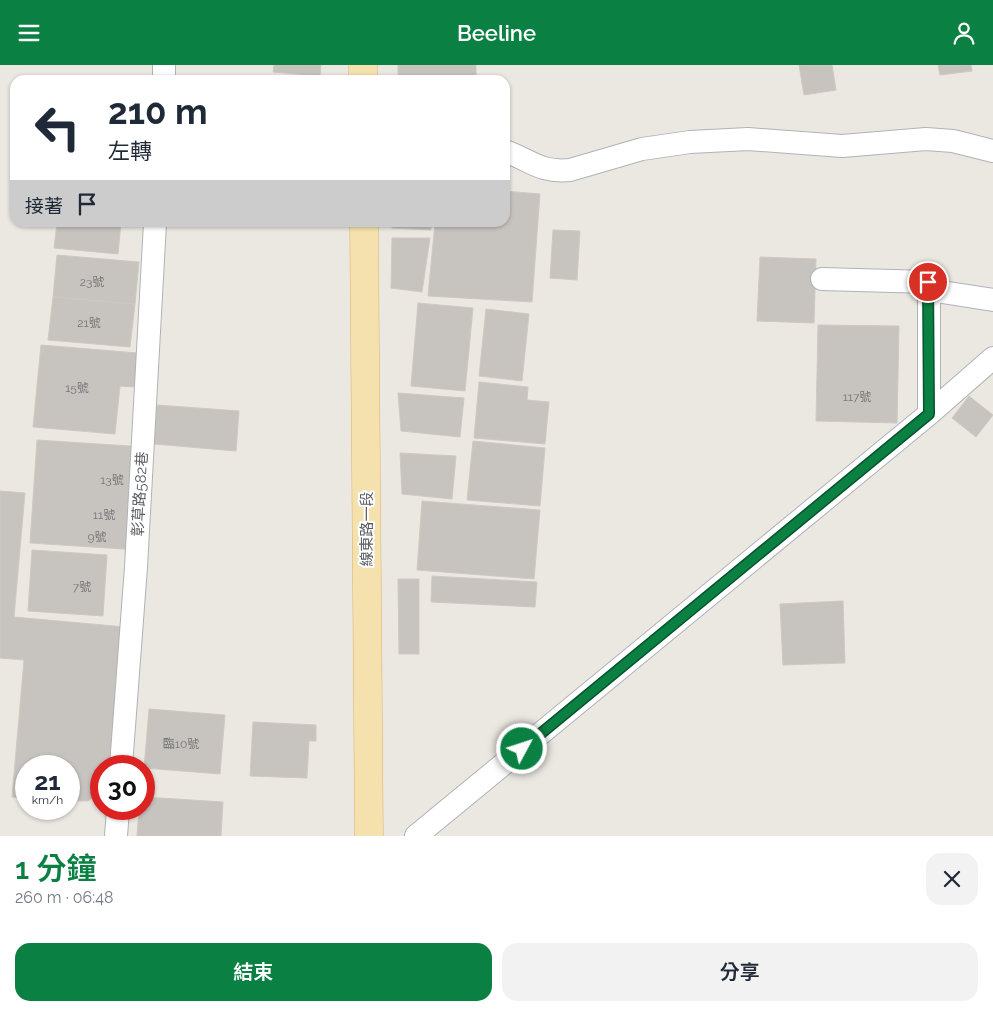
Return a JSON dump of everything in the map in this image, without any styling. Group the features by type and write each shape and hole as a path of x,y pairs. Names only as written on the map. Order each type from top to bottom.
{"main road":[{"name":"線東路一段","path":"364,227 369,836"}],"street":[{"path":"510,154 534,166 552,171 570,170 642,149 690,141 748,139 842,146 926,139 953,141 993,151"},
{"name":"彰草路582巷","path":"123,755 136,567 155,227"},
{"path":"822,279 928,282 929,414"},
{"path":"942,292 993,300"},
{"path":"416,836 929,414 993,357"},
{"path":"116,836 117,820"}],"building":[{"path":"274,65 321,65 320,75 273,72"},
{"path":"398,65 476,65 476,75 398,75"},
{"path":"799,65 832,65 836,90 804,95"},
{"path":"938,65 971,65 972,71 940,75"},
{"path":"510,191 540,194 532,302 428,296 435,227 510,227"},
{"path":"57,227 121,227 118,254 54,248"},
{"path":"431,227 431,230 392,228"},
{"path":"553,230 580,231 577,280 550,278"},
{"path":"392,238 430,238 422,292 391,288"},
{"path":"57,255 139,262 135,304 53,297"},
{"path":"760,257 816,259 814,323 757,321"},
{"path":"53,297 135,304 130,347 48,340"},
{"path":"418,303 473,308 465,391 411,386"},
{"path":"486,309 529,314 522,381 479,376"},
{"path":"818,325 899,326 897,423 816,421"},
{"path":"41,345 138,353 135,387 120,386 115,434 33,427"},
{"path":"479,382 528,387 527,400 549,402 545,444 474,438"},
{"path":"398,393 464,398 460,437 401,431"},
{"path":"969,396 993,415 976,437 952,418"},
{"path":"157,405 239,411 236,451 154,444"},
{"path":"37,440 145,447 139,550 30,543"},
{"path":"473,441 545,448 540,506 467,500"},
{"path":"400,453 456,456 452,499 402,494"},
{"path":"0,491 25,493 14,617 125,627 114,755 90,755 90,800 88,801 80,801 80,755 16,755 24,660 0,658"},
{"path":"422,501 540,510 534,579 417,570"},
{"path":"32,550 107,555 103,616 28,611"},
{"path":"432,576 537,582 535,607 431,602"},
{"path":"398,579 419,579 419,654 399,654"},
{"path":"843,601 845,663 783,665 780,604"},
{"path":"149,709 225,715 220,774 155,769 155,755 145,755"},
{"path":"253,722 316,725 316,741 309,741 307,778 250,776"},
{"path":"15,763 15,797 12,797"},
{"path":"155,798 223,802 221,836 137,836 138,820 155,820"}],"route":[{"path":"522,749 929,414 928,282"}]}
